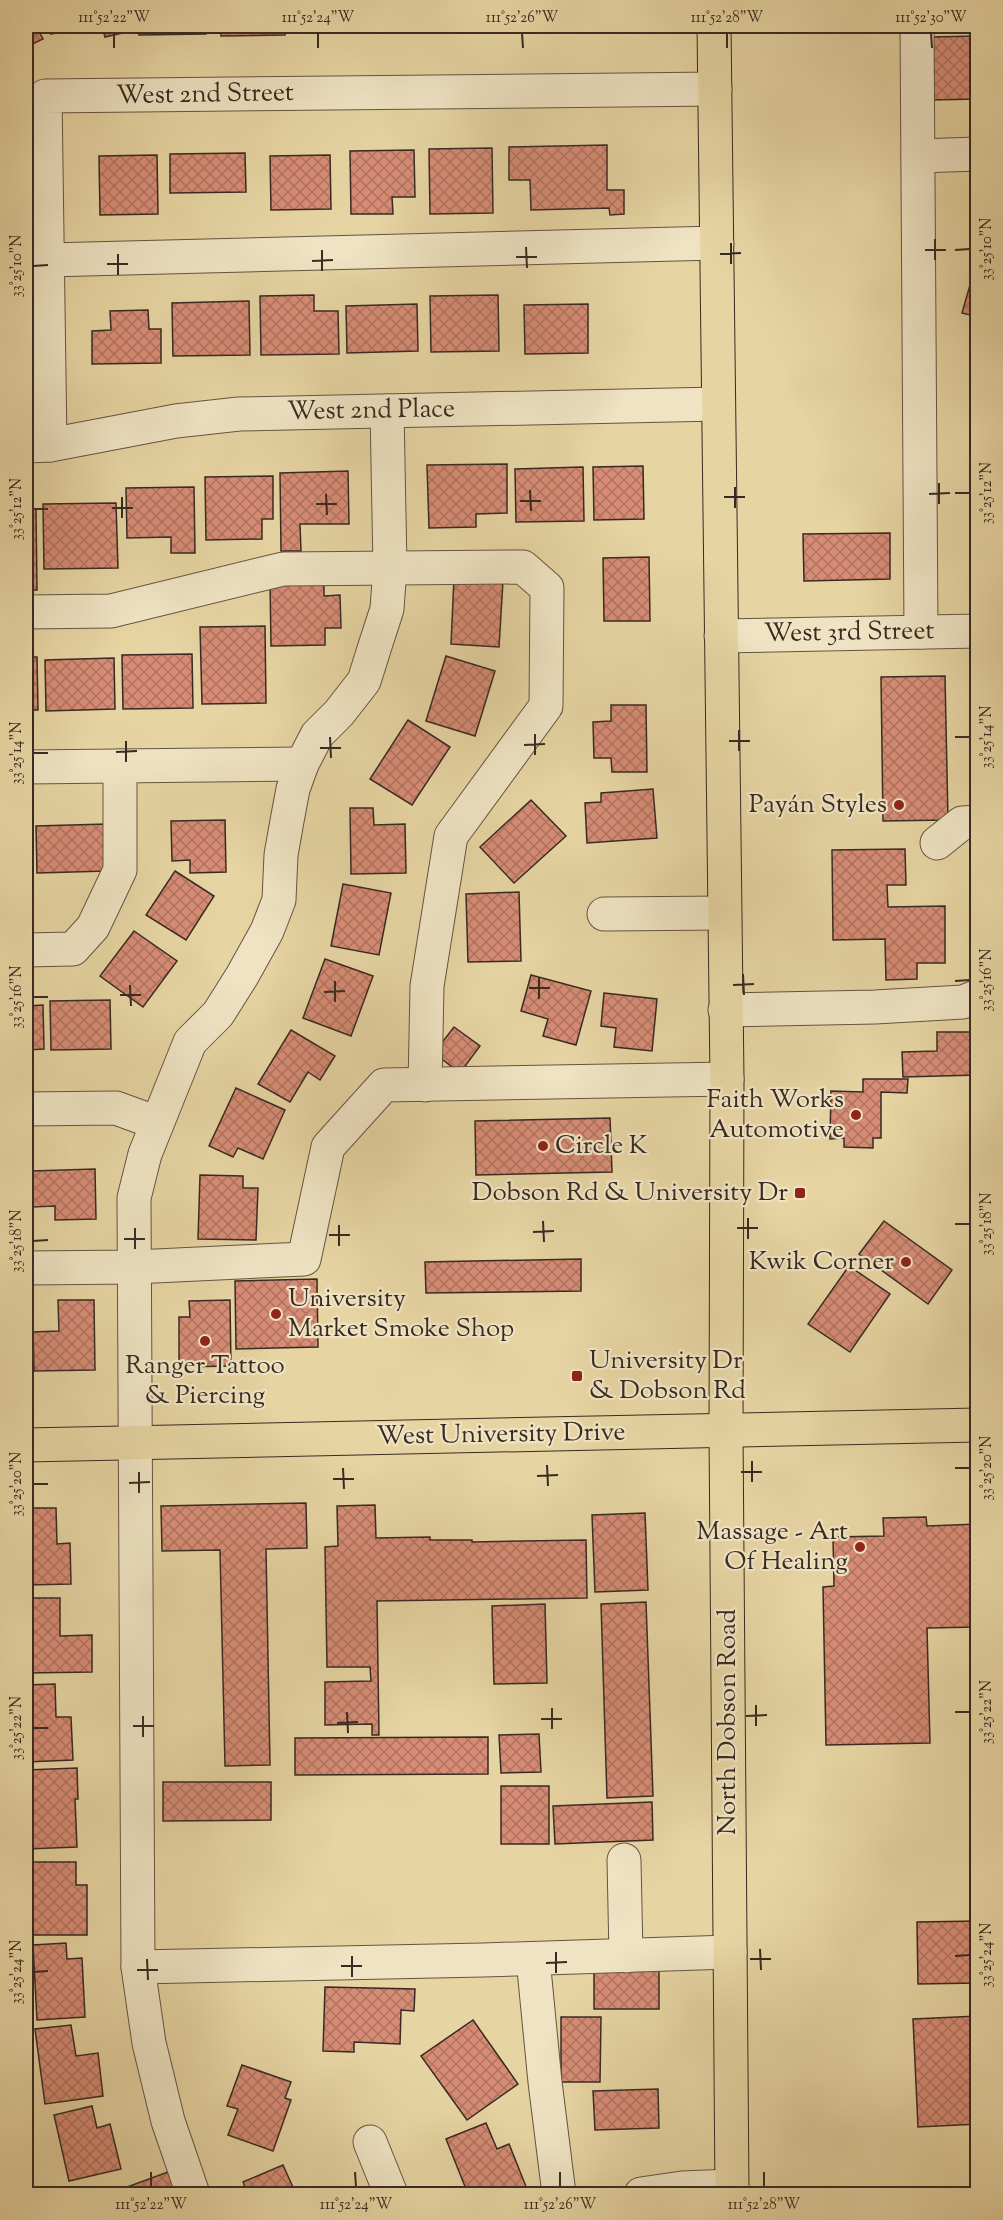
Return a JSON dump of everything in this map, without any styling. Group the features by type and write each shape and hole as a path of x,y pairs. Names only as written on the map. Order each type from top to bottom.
{"main road":[{"name":"North Dobson Road","path":"714,26 727,1079 726,1430 732,2190"},
{"name":"West University Drive","path":"26,1445 978,1425"}],"street":[{"path":"917,26 921,632"},
{"name":"West 2nd Street","path":"38,446 47,260 45,96 715,89"},
{"path":"918,156 978,154"},
{"path":"47,260 717,243"},
{"name":"West 2nd Place","path":"38,446 176,421 239,414 718,404"},
{"path":"193,2194 168,2121 149,2043 138,1967 134,1198 145,1154 190,1042 218,1014 267,931 279,900 281,855 292,789 302,764 317,735 339,713 363,681 387,609 390,567 387,411"},
{"path":"26,612 111,611 283,569 523,567 547,588 546,706 451,836 427,986 425,1085"},
{"name":"West 3rd Street","path":"721,636 978,631"},
{"path":"26,767 302,764"},
{"path":"26,950 73,949 93,927 120,870 120,766"},
{"path":"937,843 962,823 978,822"},
{"path":"604,914 724,913"},
{"path":"725,1010 875,1007 963,1002 978,996"},
{"path":"26,1268 134,1267 304,1259 328,1147 384,1085 727,1079"},
{"path":"26,1109 116,1108 157,1123"},
{"path":"624,1860 626,1956"},
{"path":"138,1967 533,1959 730,1952"},
{"path":"533,1959 559,2194"},
{"path":"370,2142 391,2194"},
{"path":"641,2194 682,2188 732,2190"}],"building":[{"path":"26,26 36,26 43,39 26,47"},
{"path":"49,26 86,26 51,34"},
{"path":"102,26 125,26 127,32 105,37"},
{"path":"139,26 206,26 206,34 139,35"},
{"path":"221,26 285,26 285,35 221,36"},
{"path":"294,26 353,26 353,27 294,29"},
{"path":"369,26 432,26 432,31 369,32"},
{"path":"447,26 510,26 510,29 447,31"},
{"path":"523,26 619,26 619,31 524,33"},
{"path":"806,26 866,26 866,30 806,31"},
{"path":"978,36 978,99 931,100 930,37"},
{"path":"607,145 607,190 624,190 624,214 610,215 609,208 531,210 530,180 509,180 509,147"},
{"path":"492,148 493,213 430,214 429,149"},
{"path":"414,150 415,197 392,197 393,214 351,214 350,151"},
{"path":"245,153 246,192 170,193 170,154"},
{"path":"157,155 158,214 100,215 99,156"},
{"path":"330,155 331,209 271,210 270,156"},
{"path":"978,257 978,317 962,313"},
{"path":"314,295 314,311 338,311 339,354 261,355 260,296"},
{"path":"498,295 499,351 431,352 430,296"},
{"path":"249,301 250,355 173,356 172,303"},
{"path":"417,304 418,351 347,353 346,306"},
{"path":"588,304 588,353 525,354 524,305"},
{"path":"148,310 149,329 161,329 161,363 92,364 92,331 111,330 110,311"},
{"path":"507,464 507,513 476,514 476,527 429,528 427,465"},
{"path":"643,466 644,519 594,520 593,467"},
{"path":"583,467 584,521 516,522 515,469"},
{"path":"348,471 349,524 300,524 301,551 281,551 280,473"},
{"path":"273,476 273,519 262,519 262,539 206,540 205,477"},
{"path":"194,487 195,553 171,553 171,537 127,538 126,488"},
{"path":"116,503 118,568 44,569 43,504"},
{"path":"26,509 36,509 37,590 26,590"},
{"path":"890,533 890,579 804,581 803,534"},
{"path":"649,557 650,621 604,621 603,558"},
{"path":"454,578 503,581 499,647 451,644"},
{"path":"324,580 324,596 340,595 341,628 325,628 325,645 271,646 270,581"},
{"path":"265,626 266,703 202,704 200,627"},
{"path":"192,654 193,708 123,709 122,655"},
{"path":"446,656 495,671 475,736 426,721"},
{"path":"26,657 37,657 38,710 26,710"},
{"path":"114,658 115,709 46,711 45,660"},
{"path":"945,676 948,820 883,821 881,677"},
{"path":"611,705 646,705 647,772 612,772 611,758 594,758 593,722 611,721"},
{"path":"408,720 450,747 412,805 370,779"},
{"path":"653,789 657,838 587,843 585,803 601,802 601,793"},
{"path":"531,800 566,836 514,883 480,847"},
{"path":"350,808 373,808 374,825 405,824 406,873 351,874"},
{"path":"225,820 226,872 190,873 190,860 172,861 171,821"},
{"path":"106,824 107,871 37,873 36,826"},
{"path":"27,831 27,883 26,883"},
{"path":"905,849 906,885 887,885 888,907 945,906 945,963 917,963 917,979 886,980 885,939 833,940 832,850"},
{"path":"971,849 978,849 978,917 974,917"},
{"path":"175,871 214,896 186,940 146,915"},
{"path":"343,884 391,893 379,955 331,946"},
{"path":"519,892 521,961 468,962 466,894"},
{"path":"134,931 177,961 143,1007 100,976"},
{"path":"325,959 373,976 351,1036 303,1018"},
{"path":"531,975 591,991 576,1045 543,1036 548,1019 521,1011"},
{"path":"604,993 657,999 652,1051 614,1047 616,1028 601,1026"},
{"path":"110,1000 111,1049 51,1050 50,1001"},
{"path":"43,1005 44,1049 26,1050 26,1006"},
{"path":"454,1027 480,1046 460,1073 434,1053"},
{"path":"291,1030 335,1056 320,1080 308,1072 290,1102 258,1084"},
{"path":"937,1032 978,1032 978,1075 903,1077 902,1052 937,1051"},
{"name":"Faith Works Automotive","path":"863,1079 908,1079 907,1093 881,1092 881,1138 873,1138 873,1148 844,1147 844,1138 830,1139 831,1091 863,1092"},
{"path":"236,1088 285,1110 263,1159 238,1148 233,1157 209,1146"},
{"name":"Circle K","path":"610,1118 612,1172 476,1175 475,1121"},
{"path":"95,1169 96,1219 55,1220 55,1206 32,1207 31,1171"},
{"path":"200,1175 243,1176 243,1188 258,1188 256,1240 198,1239"},
{"name":"Kwik Corner","path":"884,1221 952,1270 928,1304 859,1254"},
{"path":"581,1259 581,1291 426,1293 425,1262"},
{"path":"849,1266 890,1294 850,1352 808,1324"},
{"name":"University Market Smoke Shop","path":"317,1279 318,1347 236,1349 235,1281"},
{"path":"58,1300 94,1300 95,1370 34,1371 33,1332 59,1331"},
{"name":"Ranger Tattoo & Piercing","path":"230,1300 231,1366 179,1367 179,1317 190,1317 189,1301"},
{"path":"306,1503 307,1548 266,1549 270,1765 225,1766 220,1550 162,1551 161,1506"},
{"path":"375,1505 376,1538 430,1537 430,1540 472,1540 472,1542 586,1540 587,1598 377,1601 379,1735 372,1735 372,1724 325,1725 325,1682 371,1681 370,1667 327,1667 325,1547 338,1546 337,1506"},
{"path":"26,1508 56,1508 57,1544 70,1543 71,1584 26,1585"},
{"path":"645,1513 648,1590 595,1592 592,1515"},
{"path":"926,1517 927,1526 978,1524 978,1627 927,1628 930,1743 826,1745 823,1587 834,1586 833,1537 884,1536 883,1518"},
{"path":"26,1598 60,1598 60,1636 92,1635 92,1672 26,1673"},
{"path":"646,1602 653,1796 607,1798 601,1604"},
{"path":"545,1604 547,1683 494,1684 492,1606"},
{"path":"55,1684 56,1717 71,1717 73,1760 26,1762 26,1685"},
{"path":"539,1734 541,1772 501,1773 499,1735"},
{"path":"488,1737 488,1774 295,1775 295,1738"},
{"path":"77,1768 78,1799 75,1799 77,1847 27,1849 26,1770"},
{"path":"163,1782 271,1782 271,1820 163,1821"},
{"path":"501,1786 549,1786 549,1844 501,1844"},
{"path":"652,1802 653,1840 555,1844 553,1806"},
{"path":"28,1862 76,1862 76,1885 87,1885 87,1935 28,1935"},
{"path":"978,1921 978,1983 918,1984 917,1922"},
{"path":"66,1943 67,1959 82,1958 85,2017 37,2020 33,1945"},
{"path":"659,1970 659,2009 594,2009 594,1971"},
{"path":"325,1987 415,1989 414,2011 401,2010 400,2044 354,2042 354,2052 323,2051"},
{"path":"978,2016 978,2124 918,2127 913,2019"},
{"path":"561,2017 601,2017 600,2082 561,2082"},
{"path":"473,2020 518,2084 467,2120 421,2056"},
{"path":"71,2025 76,2056 98,2053 103,2096 45,2104 35,2029"},
{"path":"242,2065 291,2082 285,2098 291,2100 273,2151 228,2135 238,2109 227,2106"},
{"path":"658,2089 659,2128 595,2130 593,2091"},
{"path":"92,2106 97,2128 110,2124 121,2169 69,2181 54,2115"},
{"path":"486,2123 497,2149 509,2144 527,2189 513,2194 468,2194 446,2139"},
{"path":"283,2165 296,2194 248,2194 243,2182"},
{"path":"168,2172 176,2194 108,2194"}],"place":[{"name":"Payán Styles","path":"899,805"},
{"name":"Faith Works Automotive","path":"856,1115"},
{"name":"Circle K","path":"543,1146"},
{"name":"Dobson Rd & University Dr","path":"800,1193"},
{"name":"Kwik Corner","path":"906,1262"},
{"name":"University Market Smoke Shop","path":"276,1314"},
{"name":"Ranger Tattoo & Piercing","path":"205,1341"},
{"name":"University Dr & Dobson Rd","path":"577,1376"},
{"name":"Massage - Art Of Healing","path":"860,1547"}]}
